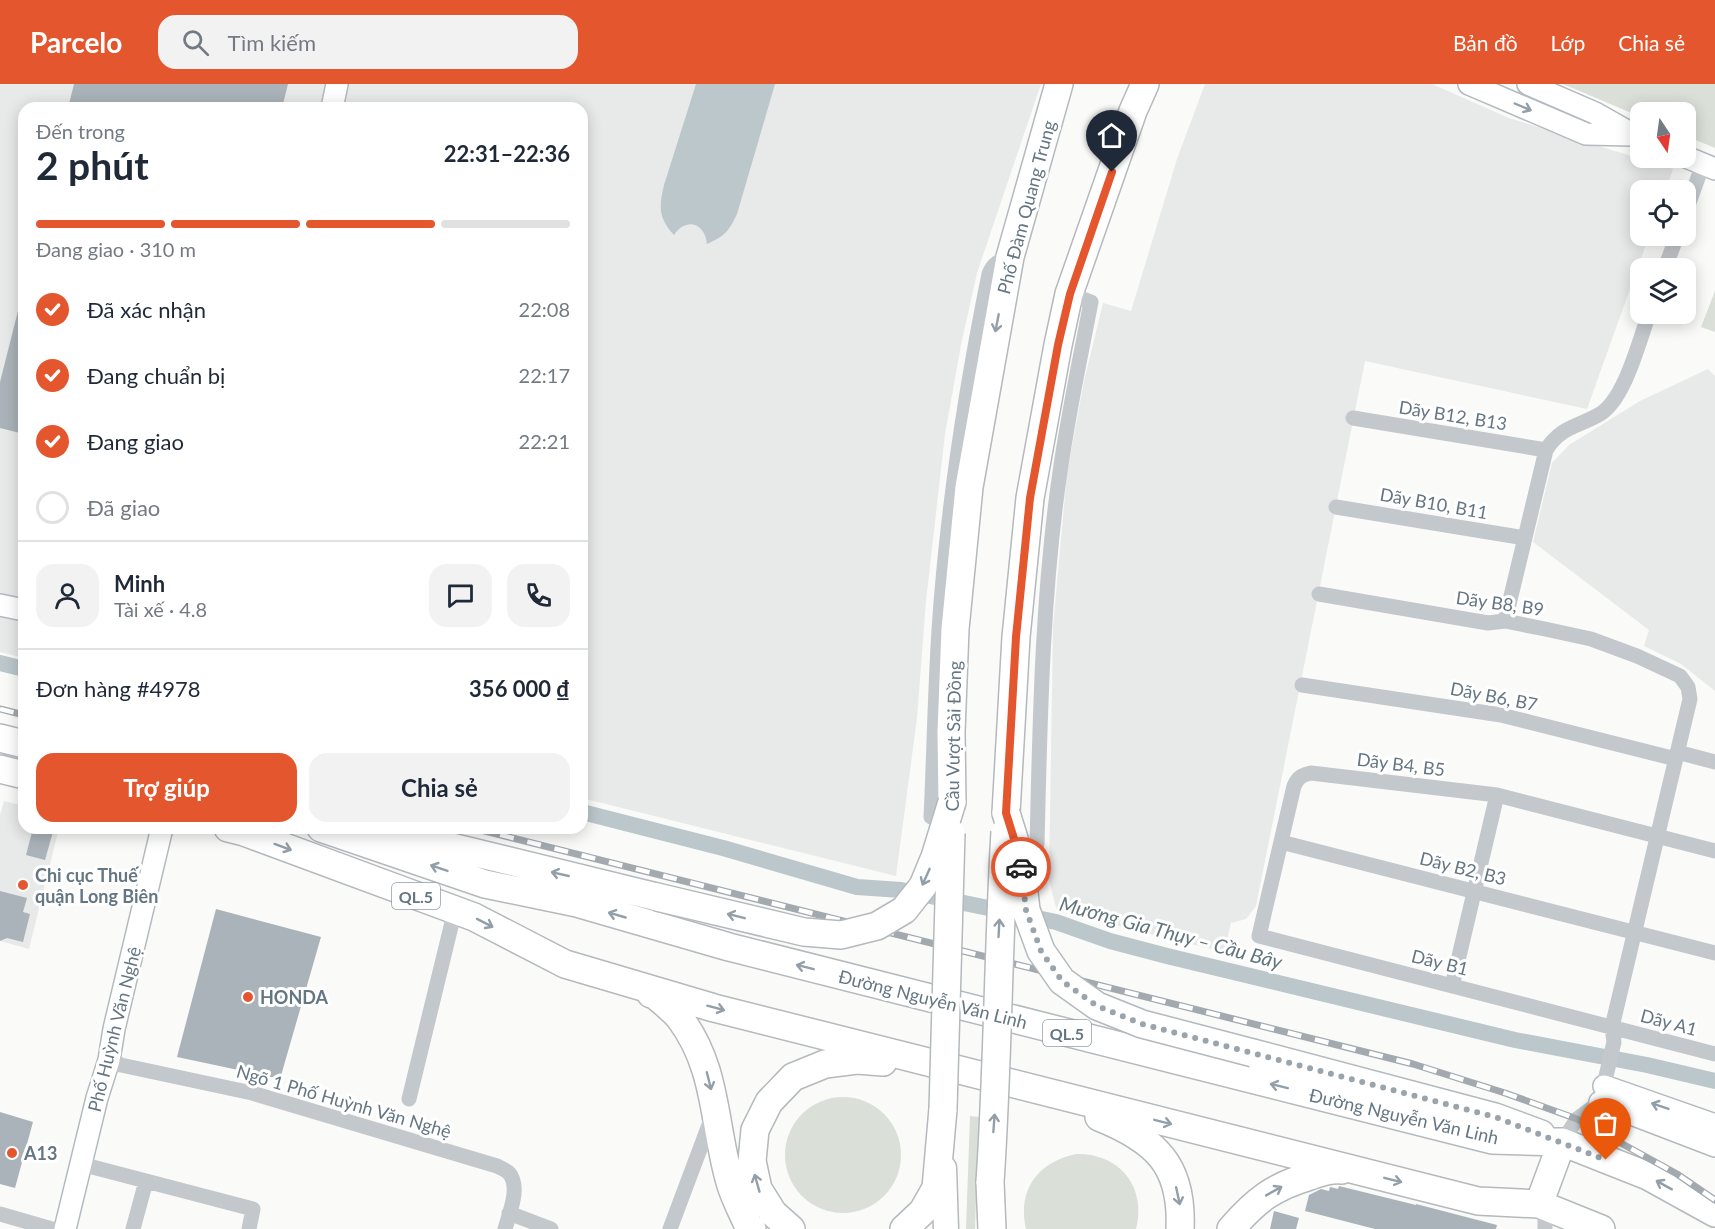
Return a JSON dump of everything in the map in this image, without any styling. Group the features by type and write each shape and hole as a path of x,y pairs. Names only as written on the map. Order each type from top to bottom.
{"highway":[{"name":"Phố Đàm Quang Trung","path":"989,366 1010,257 1059,84"},
{"path":"992,1229 990,1182 999,933 1016,637 1030,498 1070,294 1133,111 1145,84"},
{"name":"Cầu Vượt Sài Đồng","path":"904,1229 923,1211 936,1188 943,1109 942,809 951,732 955,629 969,487 989,366"},
{"path":"0,738 18,742"},
{"path":"0,769 18,774"},
{"path":"398,834 804,933 842,934 877,926 904,910 922,886 935,857 942,809"},
{"path":"1006,813 1020,858 1026,910 1041,951 1062,981 1097,1006 1142,1024 1495,1117 1562,1142 1542,1216"},
{"name":"QL.5","path":"249,834 474,917 564,964 714,1008 1478,1201 1601,1229"},
{"name":"Đường Nguyễn Văn Linh","path":"339,834 485,884 577,903 729,948 1492,1140 1562,1142 1648,1176 1715,1213"},
{"path":"599,974 655,995 677,1015 694,1041 709,1076 730,1185 752,1229"},
{"path":"790,1229 773,1213 758,1189 752,1161 755,1130 769,1102 793,1077 825,1064 857,1060 935,1064"},
{"path":"1005,1080 1109,1121 1158,1151 1173,1174 1180,1201 1180,1229"},
{"path":"1231,1229 1248,1208 1273,1190 1331,1169 1354,1170"}],"main road":[{"path":"943,1109 946,1229"},
{"path":"987,1229 990,1182"}],"street":[{"path":"333,102 337,84"},
{"path":"1469,84 1586,134 1630,136"},
{"path":"1528,84 1595,113 1630,132"},
{"path":"1696,180 1701,163"},
{"path":"942,809 939,630 948,524 962,415 989,274 998,261 1010,257"},
{"path":"1037,844 1040,723 1049,564 1065,440 1091,302 1070,294"},
{"path":"1505,621 1546,450 1551,442 1571,427 1600,414 1614,400 1624,381 1645,324"},
{"name":"Dãy B12, B13","path":"1353,418 1546,450"},
{"name":"Dãy B10, B11","path":"1336,507 1525,538"},
{"name":"Dãy B8, B9","path":"1318,594 1488,623 1505,621 1591,639 1671,670 1680,676 1688,687 1690,699 1676,755"},
{"path":"0,605 18,609"},
{"name":"Dãy B6, B7","path":"1302,685 1516,718 1715,762"},
{"path":"1562,1142 1577,1119 1603,1089 1614,1042 1612,1026 1676,755"},
{"name":"Dãy B4, B5","path":"1259,936 1294,786 1303,775 1311,773 1497,795 1715,851"},
{"path":"1452,986 1497,795"},
{"name":"Phố Huỳnh Văn Nghệ","path":"65,1229 97,1098 109,1060 114,1029 161,834"},
{"name":"Dãy B2, B3","path":"1281,842 1715,953"},
{"path":"409,1099 455,910"},
{"name":"Dãy B1","path":"1259,936 1612,1026"},
{"name":"Dãy A1","path":"1612,1026 1715,1054"},
{"name":"Ngõ 1 Phố Huỳnh Văn Nghệ","path":"109,1060 121,1065 252,1093 497,1166 508,1172 512,1179 513,1197 505,1229"},
{"path":"1603,1089 1715,1125"},
{"path":"1603,1089 1715,1146"},
{"path":"670,1229 716,1109"},
{"path":"81,1164 253,1209 249,1229"},
{"path":"133,1229 146,1181"},
{"path":"509,1213 551,1229"},
{"path":"0,1214 52,1229"}],"shaded area":[{"path":"0,84 1041,84 977,273 961,345 945,434 926,601 917,718 896,876 588,799 588,102 18,102 18,656 0,652"},
{"path":"696,84 775,84 737,214 726,232 707,244 703,231 694,225 684,226 674,235 665,223 661,212 664,185"},
{"path":"1205,84 1432,84 1509,118 1630,156 1630,168 1673,169 1669,180 1630,180 1630,246 1645,246 1641,258 1630,258 1630,289 1587,409 1365,361 1256,906 1246,919 1231,923 1224,952 1057,911 1049,880 1053,627 1067,473 1084,381 1103,303 1131,311 1177,159"},
{"path":"1563,84 1715,84 1715,148 1696,140 1696,102 1630,102 1630,112"},
{"path":"1715,291 1715,332 1701,327"},
{"path":"1708,369 1715,376 1715,691 1681,664 1644,646 1649,630 1533,542 1552,463 1569,445 1640,401"},
{"name":"Chi cục Thuế quận Long Biên","path":"4,801 18,804 18,834 58,834 29,949 0,941 0,815"},
{"path":"843,1097 865,1102 884,1114 896,1133 901,1155 896,1177 884,1196 865,1208 843,1213 821,1208 802,1196 790,1177 785,1155 790,1133 802,1114 821,1102"},
{"path":"970,1116 979,1117 975,1229 966,1229"},
{"path":"1076,1154 1105,1159 1126,1175 1137,1199 1136,1229 1026,1229 1025,1202 1033,1180 1051,1164"}],"building":[{"path":"74,84 288,84 284,102 70,102"},
{"path":"18,311 18,432 0,428 0,382"},
{"path":"31,834 52,834 45,860 26,855"},
{"path":"0,891 27,898 23,912 30,914 23,942 7,938 0,941"},
{"name":"HONDA","path":"216,909 321,937 280,1079 177,1057"},
{"name":"A13","path":"0,1112 33,1122 15,1188 0,1184"},
{"path":"1339,1186 1497,1225 1496,1229 1375,1229 1305,1211 1309,1195 1321,1189 1329,1191 1330,1187 1338,1189"},
{"path":"1274,1211 1299,1218 1296,1229 1270,1229"}],"waterway":[{"name":"Mương Gia Thụy – Cầu Bây","path":"0,663 18,668"},
{"name":"Mương Gia Thụy – Cầu Bây","path":"588,814 723,848 857,887 901,890 1056,922 1110,941 1167,956 1515,1040 1647,1065 1715,1081"}],"railway":[{"path":"0,709 18,714"},
{"path":"497,834 1413,1064 1577,1119 1677,1174 1715,1200"}],"way so far":[{"path":"1021,867 1026,910 1041,951 1062,981 1097,1006 1142,1024 1495,1117 1606,1160"}],"place":[{"name":"Chi cục Thuế quận Long Biên","path":"23,885"},
{"name":"HONDA","path":"248,997"},
{"name":"A13","path":"12,1153"}],"route":[{"path":"1021,867 1006,813 1016,637 1030,498 1058,345 1070,294 1112,172"}]}
